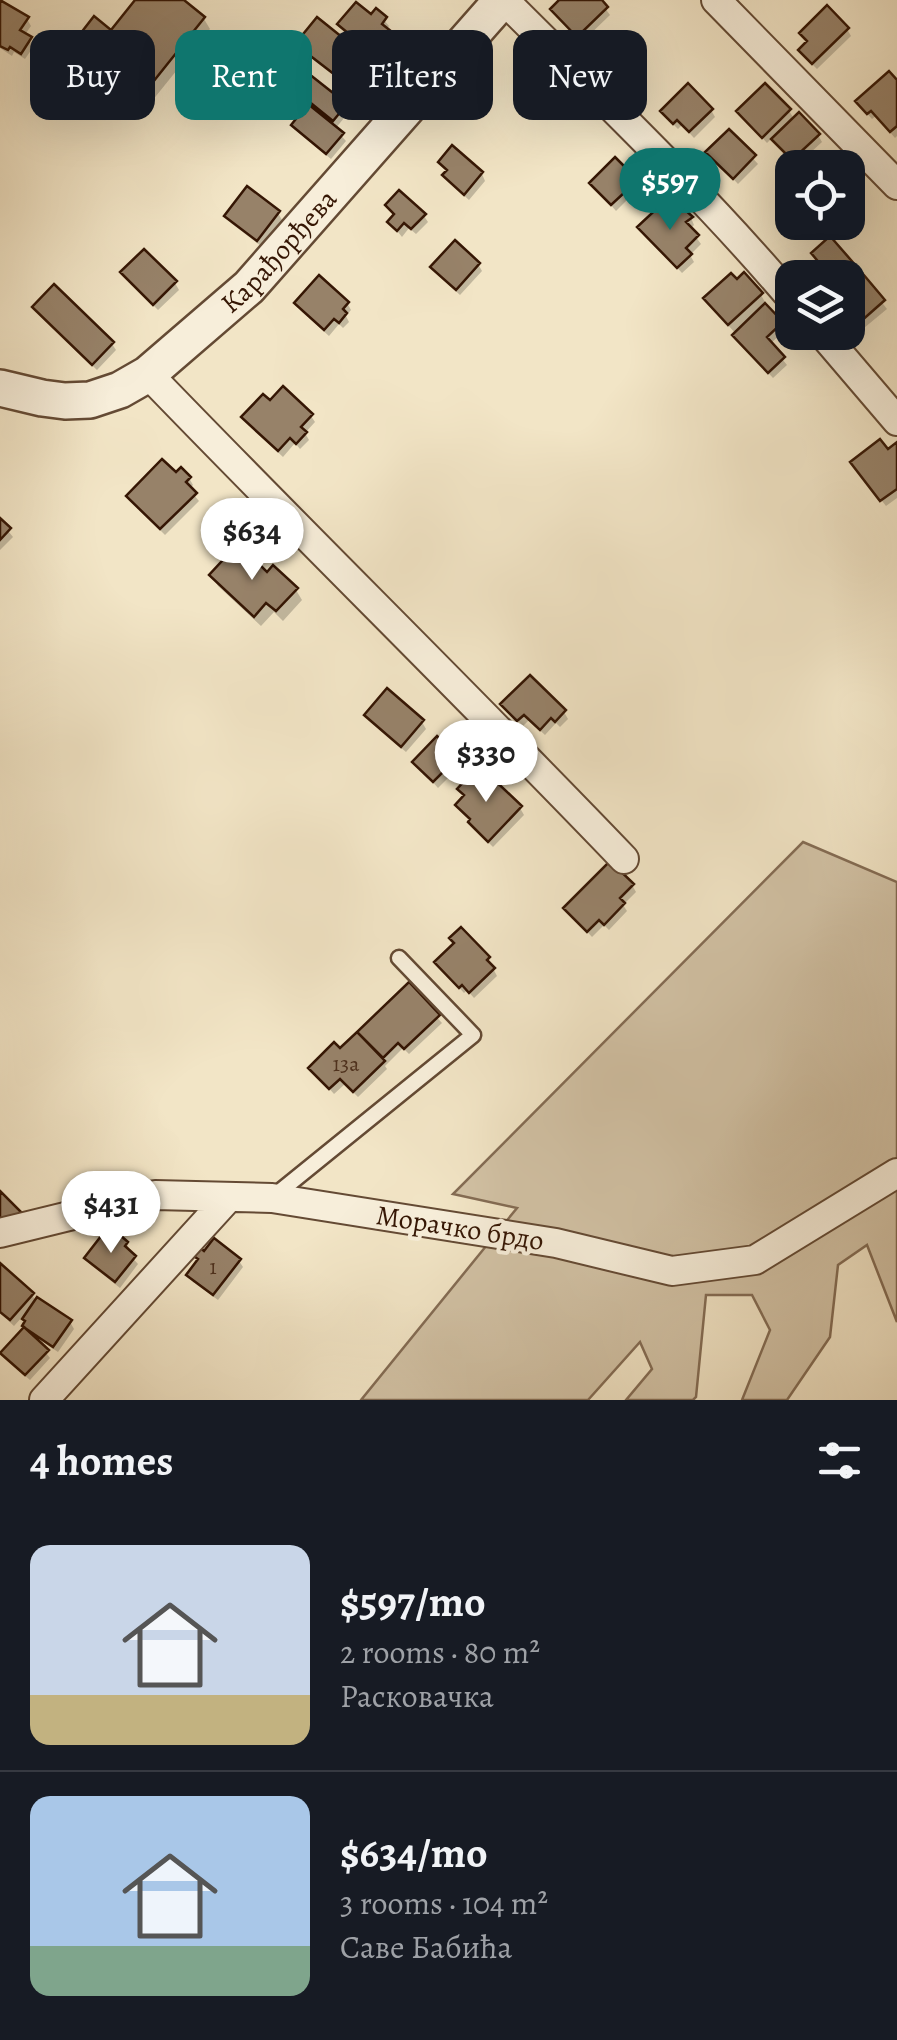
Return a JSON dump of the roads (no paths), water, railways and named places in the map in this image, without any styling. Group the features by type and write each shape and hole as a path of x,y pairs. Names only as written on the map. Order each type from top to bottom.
{"street":[{"path":"503,0 775,279"},
{"name":"Карађорђева","path":"0,388 42,398 90,400 120,390 148,374 249,287 503,0"},
{"path":"716,0 897,185"},
{"path":"836,350 897,421"},
{"path":"148,374 624,859"},
{"name":"Морачко брдо","path":"0,1233 155,1195 272,1198 556,1243 672,1272 755,1260 897,1173"},
{"path":"44,1400 228,1198"}],"lane":[{"path":"272,1198 473,1036 398,958"}]}
